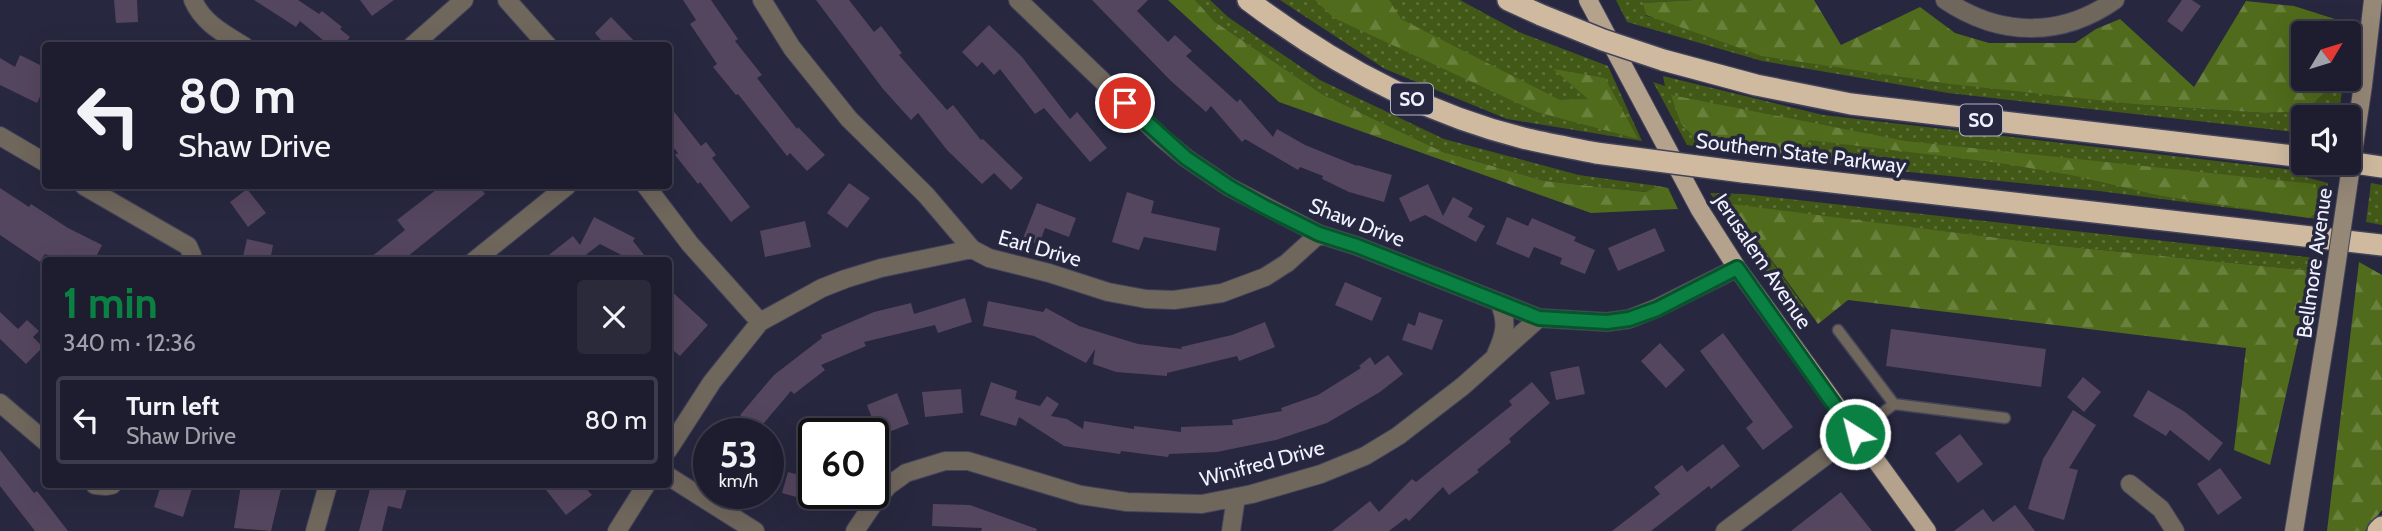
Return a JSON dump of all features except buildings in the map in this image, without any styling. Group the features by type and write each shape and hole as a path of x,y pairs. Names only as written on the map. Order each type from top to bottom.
{"highway":[{"name":"Southern State Parkway","path":"1248,0 1321,51 1418,102 1522,138 1596,153 1743,172 2382,245"},
{"name":"SO","path":"1508,0 1603,40 1663,60 1756,85 1851,104 2291,156"},
{"path":"2361,164 2382,167"}],"main road":[{"name":"Jerusalem Avenue","path":"1588,0 1700,210 1737,268 1927,531"},
{"name":"Bellmore Avenue","path":"2294,531 2328,322 2373,0"}],"street":[{"path":"193,0 199,14 217,30 237,42"},
{"path":"417,42 464,0"},
{"path":"507,0 544,42"},
{"name":"Earl Drive","path":"762,0 792,48 849,119 926,195 972,249 989,258 1108,292 1146,299 1174,300 1222,293 1265,277 1287,263 1319,234"},
{"name":"Shaw Drive","path":"1018,0 1151,128 1186,158 1229,187 1319,234 1357,246 1539,318 1607,322 1629,319 1657,309 1737,268"},
{"path":"1945,0 1964,12 1996,23 2033,29 2062,26 2096,12 2115,0"},
{"path":"0,136 42,161"},
{"path":"89,189 188,246 191,257"},
{"path":"479,257 562,189"},
{"path":"648,189 690,244 760,322"},
{"path":"672,444 712,382 760,322 845,279 881,268 972,249"},
{"path":"1494,358 1506,330 1504,312 1499,302"},
{"name":"Winifred Drive","path":"855,531 888,486 906,473 945,460 968,461 1081,495 1127,502 1202,504 1321,474 1365,456 1398,436 1463,386 1539,318"},
{"path":"0,403 42,439"},
{"path":"1725,531 1855,434"},
{"path":"672,479 755,531"},
{"path":"2130,484 2161,509 2175,531"},
{"path":"315,531 327,488"},
{"path":"617,531 644,488"},
{"path":"1231,531 1236,497"}],"lane":[{"path":"1839,330 1894,404"},
{"path":"1855,434 1894,404 2005,418"}],"green space":[{"path":"1168,0 1195,0 1215,22 1322,94 1443,152 1545,181 1646,192 1658,186 1668,188 1678,209 1591,213 1279,102"},
{"path":"1195,0 1210,0 1228,17 1320,80 1444,139 1579,175 1658,186 1647,192 1545,181 1443,152 1322,94 1215,22"},
{"path":"1280,0 1460,0 1519,32 1608,66 1642,141 1507,119 1385,69"},
{"path":"1315,0 1389,0 1401,19 1560,100 1588,99 1553,69 1605,78 1638,139 1537,112 1334,18"},
{"path":"1616,0 1693,0 1644,3 1646,16 2144,105 2265,113 2291,112 2291,132 1948,93 1762,61 1627,22"},
{"path":"1693,0 1814,0 1841,45 1920,7 1955,33 1989,43 2075,43 2096,29 2120,19 2194,87 2246,1 2294,6 2338,20 2291,21 2291,91 2325,91 2312,105 2291,105 2291,112 2265,113 2144,105 1950,84 1762,56 1646,15 1643,3"},
{"path":"1663,76 1823,115 2291,170 2291,175 2304,175 2328,183 2325,220 2099,191 1859,167 1687,145 1653,82 1665,86"},
{"path":"2325,91 2342,91 2340,105 2312,105"},
{"path":"1671,95 1905,141 2315,184 2322,203 2310,218 2162,196 2071,175 2000,163 1809,140 1792,156 1701,143 1681,124"},
{"path":"2371,183 2382,185 2382,225 2366,222"},
{"path":"1710,193 1744,194 2316,258 2314,271 2062,246 1732,205 1805,308 1788,305"},
{"path":"1731,204 2062,246 2314,271 2270,465 2234,450 2246,348 1848,300 1818,324"},
{"path":"2359,262 2382,275 2382,510 2365,531 2327,531"}],"route":[{"path":"1125,103 1186,158 1265,207 1319,234 1357,246 1539,318 1607,322 1629,319 1657,309 1737,268 1855,434"}]}
